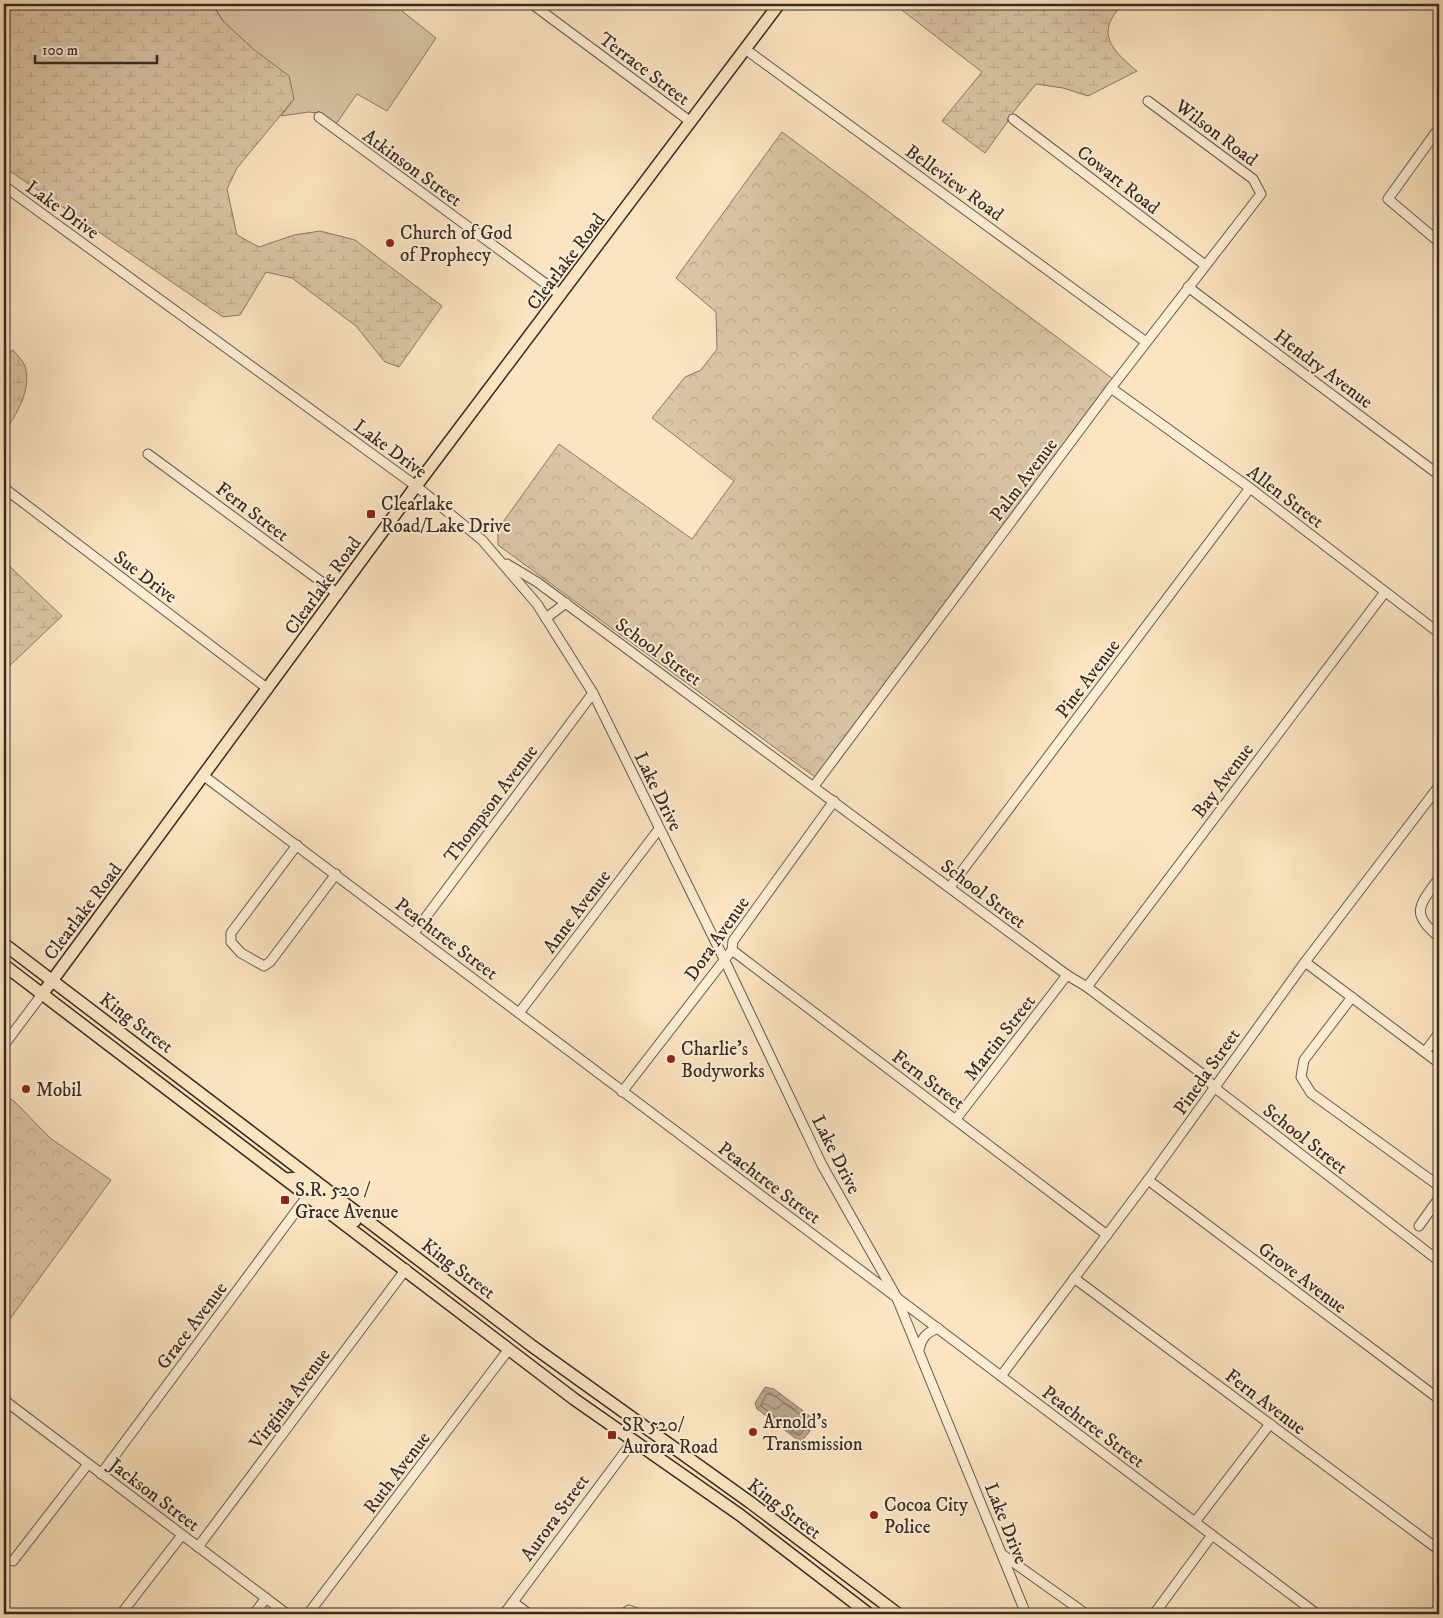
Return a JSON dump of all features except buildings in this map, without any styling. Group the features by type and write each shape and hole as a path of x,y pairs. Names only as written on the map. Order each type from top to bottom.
{"main road":[{"name":"Clearlake Road","path":"43,993 416,486 561,296 779,4"},
{"name":"King Street","path":"4,944 530,1344 898,1614"},
{"name":"King Street","path":"4,965 632,1441 712,1496 869,1614"},
{"path":"287,1179 298,1178 399,1254 415,1256"},
{"path":"406,1269 415,1266 524,1346 530,1344"},
{"path":"632,1441 648,1440 690,1467 700,1468"},
{"path":"712,1496 723,1495 762,1524 783,1528"}],"street":[{"name":"Terrace Street","path":"532,4 691,122"},
{"name":"Belleview Road","path":"745,49 1146,342"},
{"name":"Wilson Road","path":"1148,101 1253,178 1261,194"},
{"name":"Atkinson Street","path":"319,117 561,296"},
{"name":"Cowart Road","path":"1013,119 1205,265"},
{"path":"1438,239 1388,199 1439,128"},
{"name":"Lake Drive","path":"4,186 416,486 471,530 501,561 546,618 593,693 732,974 822,1165 896,1296 1026,1614"},
{"name":"Palm Avenue","path":"814,786 1188,286 1261,194"},
{"name":"Hendry Avenue","path":"1188,286 1439,475"},
{"name":"Allen Street","path":"1111,388 1250,488 1439,633"},
{"name":"Fern Street","path":"148,454 338,594"},
{"name":"Sue Drive","path":"4,488 268,689"},
{"name":"Pine Avenue","path":"950,887 1250,488"},
{"name":"School Street","path":"501,561 537,582 566,603 1067,975 1087,987 1201,1073 1215,1088 1439,1260"},
{"name":"Bay Avenue","path":"1087,987 1385,592"},
{"path":"546,618 566,603"},
{"name":"Thompson Avenue","path":"414,933 593,693"},
{"name":"Peachtree Street","path":"204,776 1317,1614"},
{"name":"Pineda Street","path":"1001,1376 1148,1180 1305,962 1439,786"},
{"name":"Dora Avenue","path":"622,1092 732,950 733,941 834,801"},
{"name":"Anne Avenue","path":"519,1013 659,829"},
{"path":"297,845 231,933 231,942 241,952 264,966 270,962 336,874"},
{"path":"1439,878 1420,904 1420,916 1426,927 1439,937"},
{"name":"Fern Street","path":"732,950 1107,1234"},
{"path":"732,974 736,964 742,959"},
{"path":"1305,962 1439,1063"},
{"name":"Martin Street","path":"956,1119 1067,975"},
{"name":"Clearlake Road","path":"4,1045 43,993"},
{"path":"1352,996 1304,1060 1301,1077 1311,1093 1439,1186"},
{"path":"1425,1052 1439,1033"},
{"name":"Grove Avenue","path":"1148,1180 1439,1399"},
{"name":"Grace Avenue","path":"101,1474 308,1195"},
{"path":"1419,1226 1439,1198"},
{"path":"858,1268 865,1268 874,1263 874,1256"},
{"name":"Virginia Avenue","path":"198,1547 406,1269"},
{"name":"Fern Avenue","path":"1074,1278 1439,1550"},
{"path":"919,1351 922,1338 928,1332 938,1328"},
{"name":"Ruth Avenue","path":"308,1614 510,1349"},
{"name":"Jackson Street","path":"4,1400 287,1614"},
{"path":"1195,1522 1270,1424"},
{"name":"Aurora Street","path":"504,1614 632,1441"},
{"path":"13,1561 88,1464"},
{"path":"121,1614 182,1535"},
{"path":"1154,1614 1212,1535"},
{"path":"1002,1555 1086,1614"},
{"path":"254,1614 266,1598"},
{"path":"513,1602 529,1614"},
{"path":"1434,1614 1439,1607"},
{"path":"626,1612 638,1614"}],"green space":[{"path":"4,4 212,4 223,21 253,49 289,76 294,99 237,168 227,189 237,235 259,247 294,235 320,231 355,240 442,306 399,367 385,362 356,326 292,278 266,272 240,315 223,317 4,167"},
{"path":"213,4 403,4 402,11 436,38 387,111 357,94 336,124 318,111 317,113 309,112 281,116 294,99 253,49 223,21"},
{"path":"894,4 1123,4 1114,14 1109,24 1108,32 1114,48 1137,71 1088,96 1063,88 1036,84 1007,120 985,153 942,121 982,72"},
{"path":"782,132 1113,379 815,777 498,545 498,529 559,444 692,539 734,481 652,418 685,377 701,370 717,349 716,312 676,278"},
{"path":"13,350 25,366 27,383 22,401 4,432 4,358"},
{"path":"4,561 62,616 4,671"},
{"path":"4,1095 15,1102 50,1138 111,1180 4,1327"}],"water":[{"path":"765,1387 774,1389 814,1419 815,1424 803,1440 799,1441 757,1409 755,1403"}],"place":[{"name":"Church of God of Prophecy","path":"390,243"},
{"name":"Clearlake Road/Lake Drive","path":"371,514"},
{"name":"Charlie's Bodyworks","path":"671,1059"},
{"name":"Mobil","path":"26,1089"},
{"name":"S.R. 520 / Grace Avenue","path":"285,1200"},
{"name":"Arnold's Transmission","path":"753,1432"},
{"name":"SR 520/ Aurora Road","path":"612,1435"},
{"name":"Cocoa City Police","path":"874,1515"}]}
